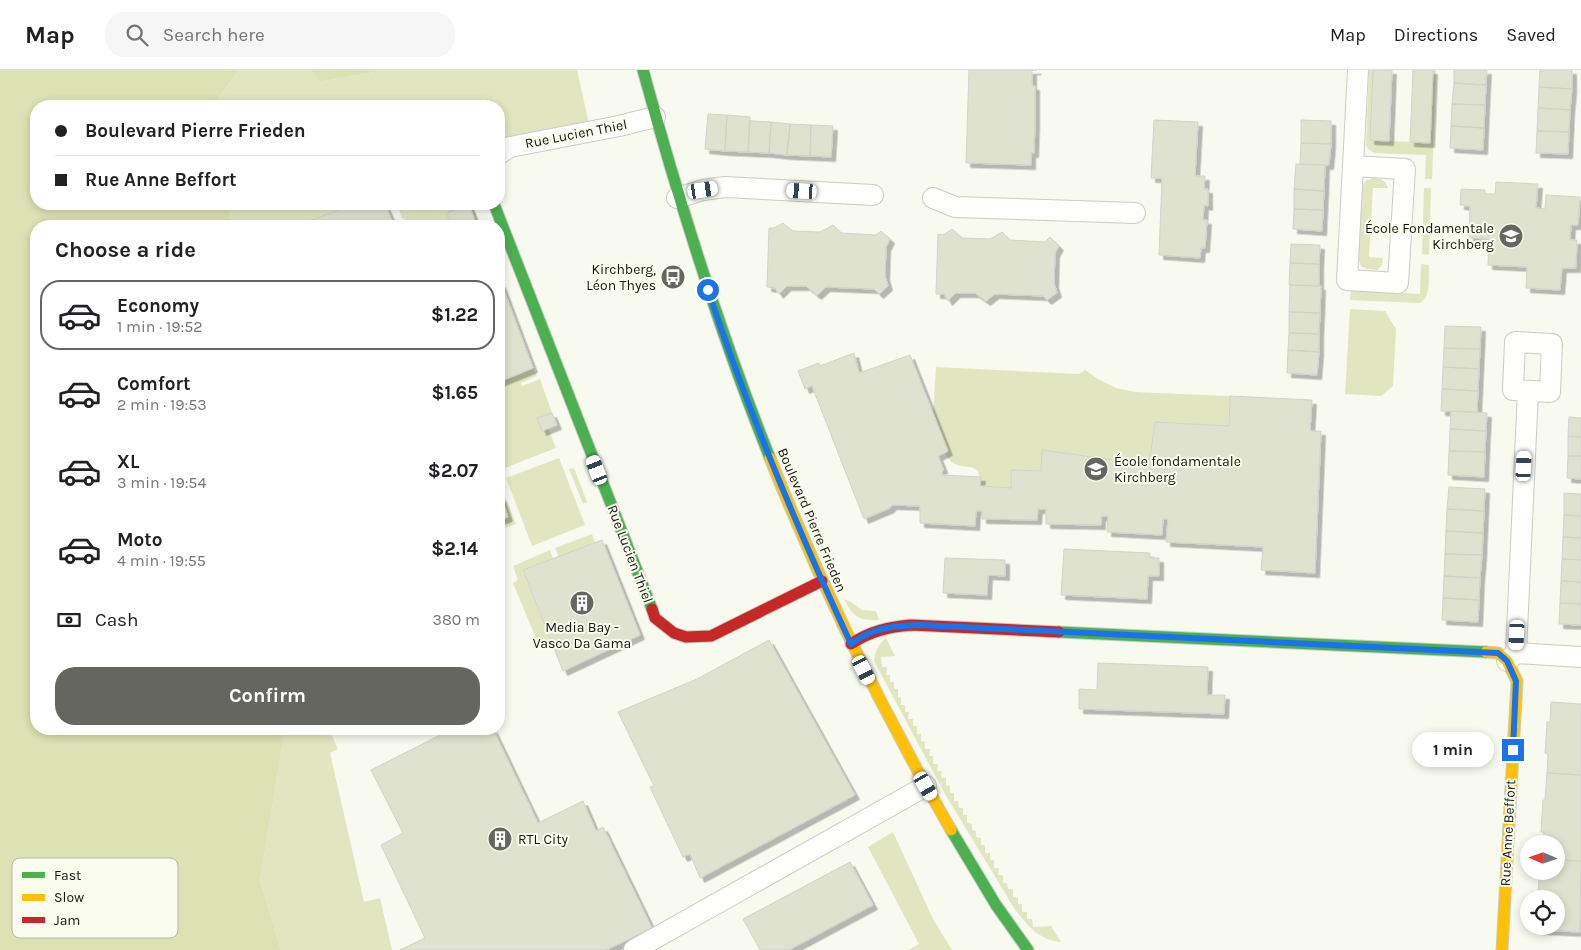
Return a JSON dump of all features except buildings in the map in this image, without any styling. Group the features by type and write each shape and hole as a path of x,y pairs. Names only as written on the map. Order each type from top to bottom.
{"street":[{"name":"Boulevard Pierre Frieden","path":"643,70 678,198 726,345 768,457 822,581 851,644 926,786 992,898 1028,950"},
{"path":"1353,166 1405,169 1398,283 1347,280 1358,70"},
{"name":"Rue Lucien Thiel","path":"505,150 510,147 619,126 655,117"},
{"path":"678,198 703,190 725,187 873,195"},
{"path":"933,198 955,206 1135,214"},
{"name":"Rue Lucien Thiel","path":"505,232 655,618 669,632 683,637 694,639 711,636 822,581"},
{"path":"1511,657 1528,390"},
{"path":"851,644 862,636 880,629 894,626 921,625 1498,653 1511,657 1581,657"},
{"name":"Rue Anne Beffort","path":"1502,950 1516,681 1511,657"},
{"path":"634,950 926,786"}],"green space":[{"path":"0,70 239,70 216,100 30,100 30,210 228,210 233,220 30,220 30,735 284,735 260,880 281,950 0,950"},
{"path":"239,70 311,70 319,82 385,70 577,70 589,124 505,142 505,100 216,100"},
{"path":"311,70 385,70 319,82"},
{"path":"1369,70 1373,70 1370,140 1430,143 1433,70 1436,70 1432,179 1425,179 1426,155 1374,153 1368,149 1366,145"},
{"path":"1373,178 1382,180 1388,188 1373,188 1369,257 1383,258 1382,265 1377,270 1361,266 1358,258 1361,186"},
{"path":"1424,188 1431,188 1429,255 1422,254"},
{"path":"228,210 338,210 312,220 233,220"},
{"path":"399,210 473,210 478,220 406,220 402,218"},
{"path":"1421,264 1429,265 1429,280 1428,291 1424,300 1420,303 1350,300 1351,290 1420,294"},
{"path":"1350,309 1385,311 1396,329 1393,386 1381,396 1345,394"},
{"path":"936,367 1079,374 1085,370 1116,388 1135,392 1230,396 1229,426 1155,422 1149,465 1042,450 1041,471 1012,470 1011,488 980,486 980,478 976,469 953,463 945,453 948,451 933,414"},
{"path":"533,368 537,376 521,383 522,386 540,379 552,413 538,418 548,428 556,448 505,468 505,380"},
{"path":"559,458 585,525 532,546 506,478"},
{"path":"574,468 587,502 583,504 569,469"},
{"path":"507,501 516,524 505,528 505,517 508,516 505,502"},
{"path":"592,534 595,543 559,557 555,548"},
{"path":"550,550 553,559 523,571 550,639 538,643 513,583 518,580 513,566"},
{"path":"844,599 862,610 876,611 879,620 866,620 857,617 850,610"},
{"path":"886,638 895,656 881,657 882,667 887,667 886,675 890,675 890,682 894,682 894,689 898,689 901,705 905,705 905,712 909,712 908,719 913,719 913,726 917,726 917,734 921,734 921,741 925,742 925,749 930,749 929,756 933,756 933,764 938,764 937,771 942,771 941,778 946,778 946,785 950,786 950,793 954,793 954,801 958,801 959,808 963,808 963,815 967,815 967,823 972,824 972,830 976,831 976,837 981,838 981,845 985,845 985,853 990,853 990,860 994,860 994,868 999,868 998,875 1003,875 1003,883 1007,883 1008,889 1013,889 1013,897 1018,898 1018,904 1022,904 1022,912 1027,912 1027,919 1032,919 1033,927 1051,926 1061,942 1039,935 1014,908 945,794 874,661 877,648"},
{"path":"284,735 332,735 338,749 330,753 364,902 380,898 392,950 281,950 260,880"},
{"path":"893,832 933,919 952,950 909,950 919,944 868,847"}],"traffic: fast":[{"path":"643,70 701,266 751,410 770,458"},
{"path":"496,210 500,220"},
{"path":"505,232 652,609"},
{"path":"1059,632 1486,652"},
{"path":"951,830 996,905 1028,950"}],"traffic: slow":[{"path":"770,458 831,600 877,693 951,830"},
{"path":"1486,652 1498,653 1507,661 1517,681 1502,950"}],"traffic: jam":[{"path":"652,609 655,618 674,633 686,637 711,636 822,581"},
{"path":"851,644 880,630 911,625 1059,632"}],"place":[{"name":"École Fondamentale Kirchberg","path":"1511,236"},
{"name":"Kirchberg, Léon Thyes","path":"673,277"},
{"name":"École fondamentale Kirchberg","path":"1096,469"},
{"name":"Media Bay - Vasco Da Gama","path":"582,603"},
{"name":"RTL City","path":"500,839"}],"route":[{"path":"708,290 726,345 768,457 851,644 862,636 880,629 894,626 921,625 1498,653 1507,661 1516,681 1513,750"}]}
